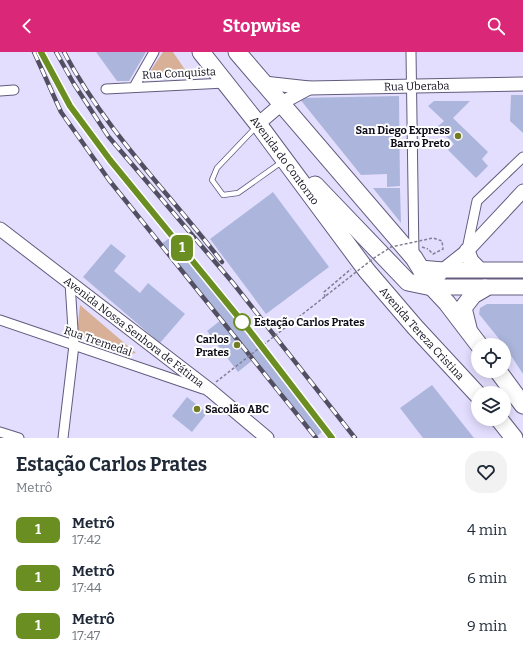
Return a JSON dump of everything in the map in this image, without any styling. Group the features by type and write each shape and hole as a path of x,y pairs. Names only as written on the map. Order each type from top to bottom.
{"highway":[{"name":"Avenida do Contorno","path":"201,52 285,160 359,270"},
{"path":"237,52 417,263 432,287 474,338"},
{"path":"258,124 408,282 432,287"},
{"name":"Avenida Tereza Cristina","path":"359,270 471,387"},
{"path":"468,330 463,308 473,295 485,288"},
{"path":"503,378 523,405"},
{"path":"504,426 513,437"}],"main road":[{"path":"467,251 471,261 480,270"},
{"path":"417,263 443,270 523,270"},
{"path":"432,287 523,288"}],"street":[{"name":"Rua Conquista","path":"134,87 154,52"},
{"path":"411,52 410,86 417,263"},
{"name":"Rua Conquista","path":"106,89 225,83"},
{"name":"Rua Uberaba","path":"264,83 310,88 523,84"},
{"name":"Rua Uberaba","path":"258,124 281,104 310,88"},
{"path":"0,90 14,90"},
{"path":"467,251 477,202 523,157"},
{"path":"432,287 443,270 467,251 523,191"},
{"name":"Avenida Nossa Senhora de Fátima","path":"0,229 70,283 214,386 267,438"},
{"path":"63,438 74,345 70,283"},
{"name":"Rua Tremedal","path":"0,320 74,345 214,386"},
{"path":"0,432 19,438"}],"lane":[{"path":"258,124 217,168 212,180 219,190 223,195 238,193 285,160"}],"path":[{"path":"214,386 374,258 391,247 433,238 442,242 443,249 433,254 428,248"},
{"path":"325,297 324,292 359,270"}],"shaded area":[{"path":"163,52 173,52 188,74 145,79"},
{"path":"80,305 136,353 130,354 77,334"}],"building":[{"path":"96,52 146,52 129,81 117,81"},
{"path":"511,95 523,95 523,133 510,121"},
{"path":"399,96 400,186 387,187 387,174 361,175 299,98"},
{"name":"San Diego Express Barro Preto","path":"434,101 470,101 453,118 488,152 482,159 488,166 476,178 448,150 454,144 437,127 444,121 428,106"},
{"path":"373,188 400,188 401,223"},
{"path":"273,192 329,267 266,314 210,239"},
{"name":"Carlos Prates","path":"171,237 324,430 315,438 254,359 238,372 207,331 221,320 161,244"},
{"path":"111,244 126,256 114,271 140,293 148,283 185,314 160,343 83,277"},
{"path":"487,304 523,304 523,374 511,356 511,338 498,338 479,314 480,308"},
{"path":"432,385 474,438 423,438 400,408"},
{"path":"187,397 207,413 192,432 172,416"}],"railway":[{"path":"34,52 61,112 109,180 316,438"},
{"path":"41,52 70,106 110,160 249,330 332,438"},
{"path":"56,52 74,84 108,136 233,283 355,438"},
{"path":"64,52 80,81 98,108 138,160 222,262"}],"metro line":[{"name":"1","path":"41,52 70,106 110,160 249,330 332,438"}],"place":[{"name":"San Diego Express Barro Preto","path":"458,136"},
{"name":"Estação Carlos Prates","path":"242,322"},
{"name":"Carlos Prates","path":"237,345"},
{"name":"Sacolão ABC","path":"197,409"}]}
